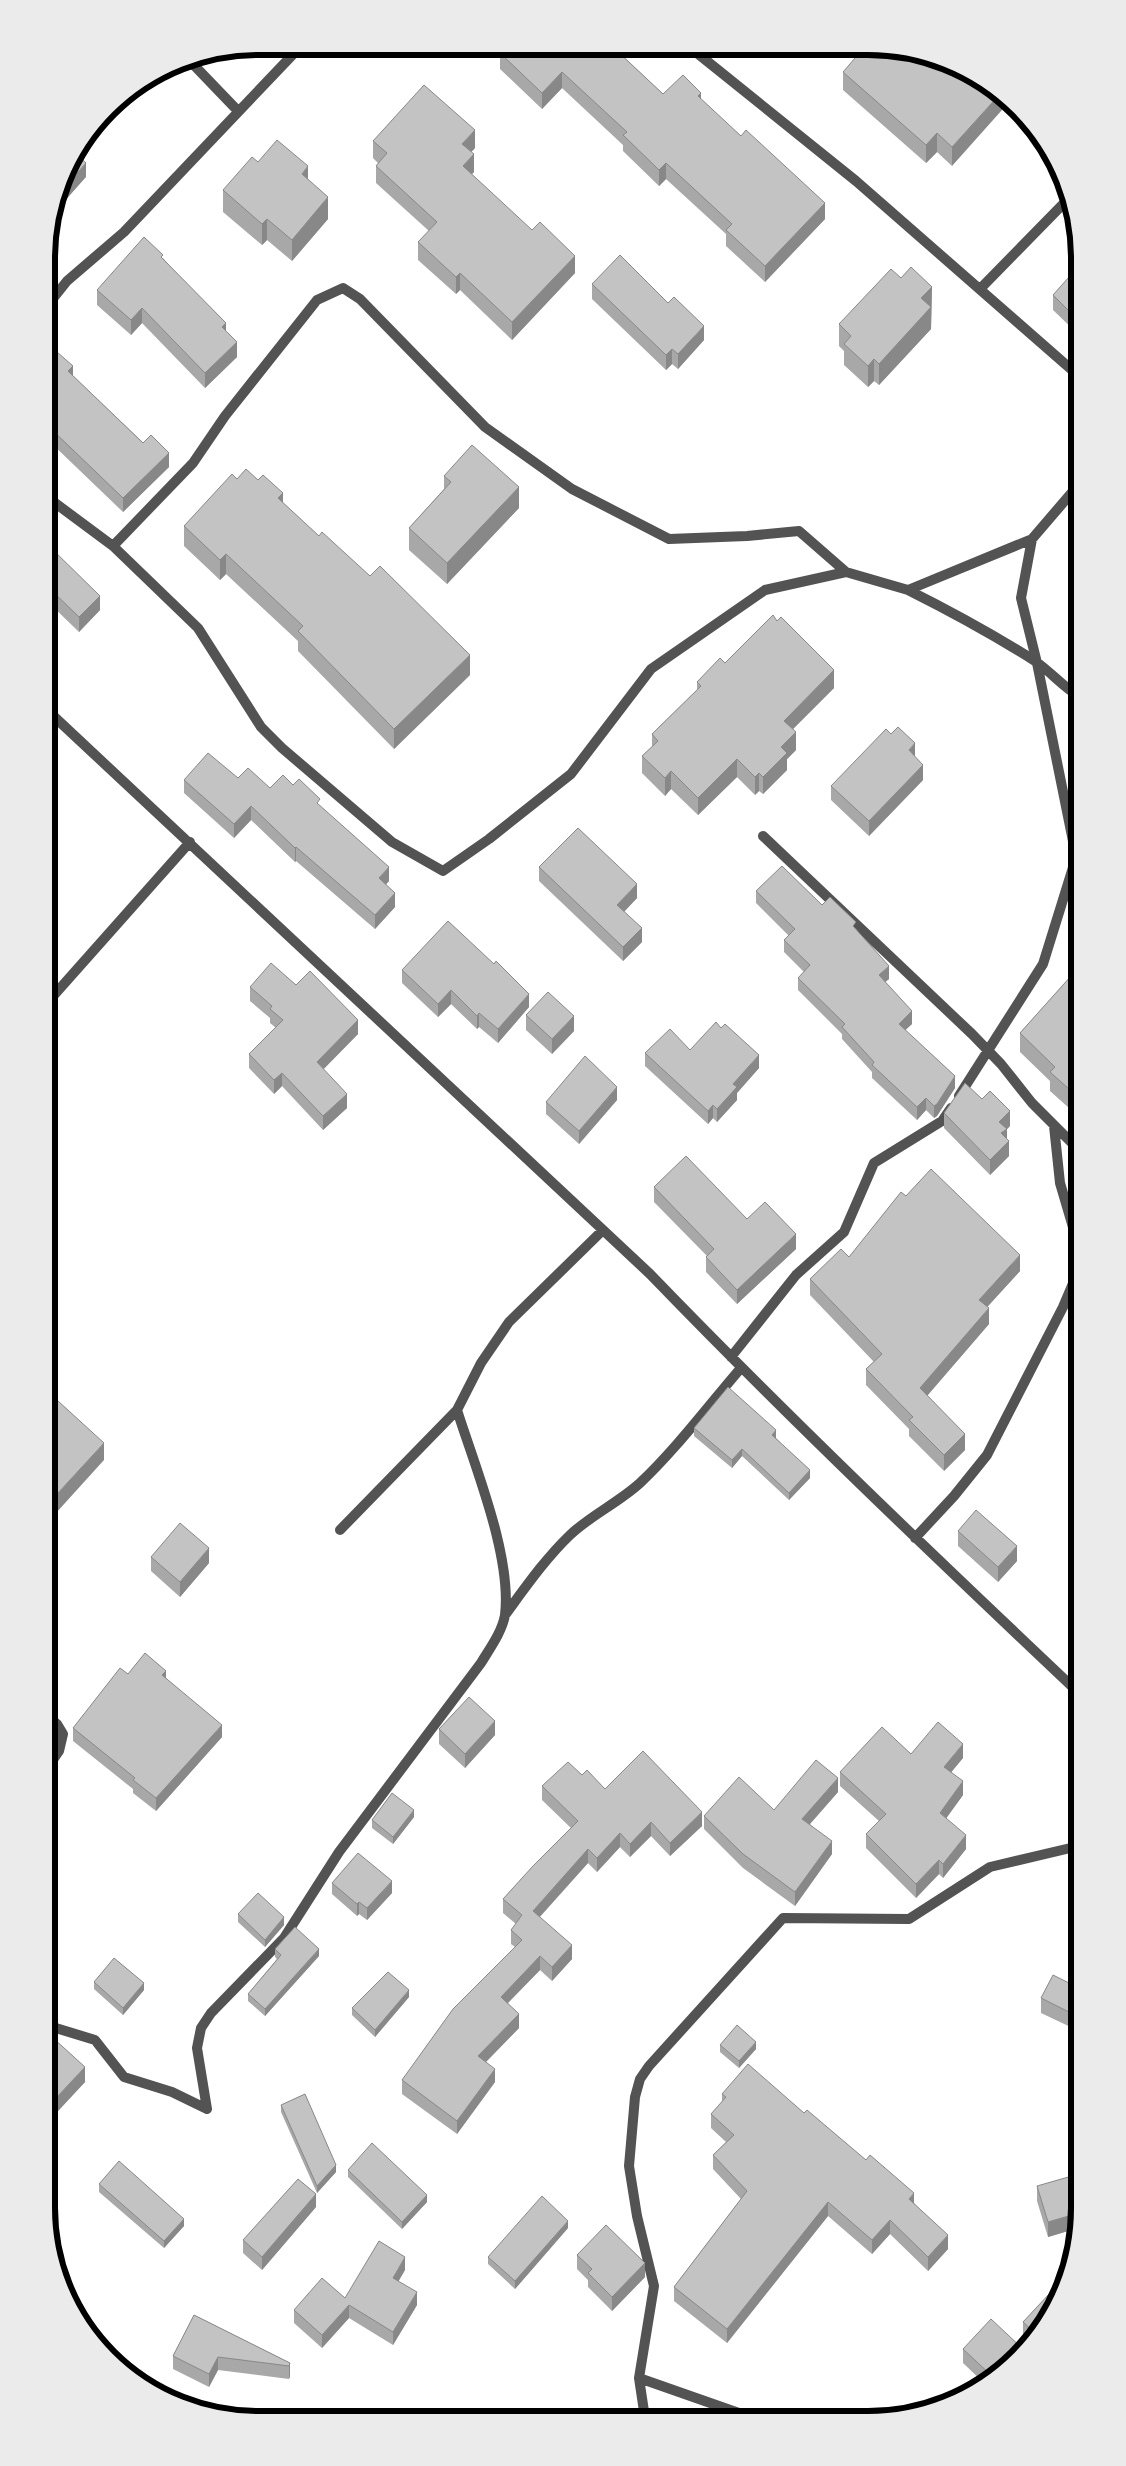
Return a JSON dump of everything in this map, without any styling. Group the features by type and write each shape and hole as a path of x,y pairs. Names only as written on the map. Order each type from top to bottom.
{"street":[{"path":"55,296 67,282 124,232 291,55"},
{"path":"699,55 856,181 1071,369"},
{"path":"194,66 238,111"},
{"path":"980,289 1063,204"},
{"path":"113,546 193,463 225,416 317,300 343,288 360,298 486,428 572,489 669,539 747,536 799,531 846,572 908,590 967,620 1037,663 1071,691"},
{"path":"908,590 1032,539 1071,494"},
{"path":"55,503 113,546 198,628 261,726 282,748 392,842 443,871 489,839 570,774 651,670 765,590 846,572"},
{"path":"1032,539 1021,598 1037,663 1071,825"},
{"path":"55,717 650,1274 741,1368 914,1538 1071,1685"},
{"path":"763,836 989,1051 1032,1104 1071,1142"},
{"path":"55,993 190,842"},
{"path":"731,1357 796,1275 844,1232 874,1163 942,1121 989,1051 1043,964 1071,879"},
{"path":"1054,1126 1060,1183 1071,1220"},
{"path":"340,1530 457,1410 481,1363 510,1322 603,1230"},
{"path":"914,1538 954,1496 987,1455 1071,1288"},
{"path":"504,1615 546,1562 570,1536 591,1518 612,1506 640,1483 741,1368"},
{"path":"55,2028 95,2040 124,2077 172,2092 206,2109 197,2048 201,2028 211,2013 284,1938 339,1852 481,1663 499,1632 504,1615 501,1550 457,1410"},
{"path":"55,1722 63,1734 59,1751 55,1757"},
{"path":"644,2411 639,2378 654,2286 637,2216 628,2166 634,2097 640,2079 649,2066 783,1918 909,1919 990,1867 1071,1848"},
{"path":"639,2378 733,2411"}],"building":[{"path":"502,55 621,55 663,94 683,75 701,93 698,96 741,136 746,130 825,203 765,266 726,230 732,224 666,163 659,170 623,135 627,132 562,72 542,93"},
{"path":"858,55 881,55 907,59 946,70 981,89 995,99 952,147 937,133 926,145 843,72"},
{"path":"424,85 475,130 462,144 474,154 463,166 532,230 540,222 575,256 512,322 460,273 456,277 418,242 437,222 376,166 387,153 373,141"},
{"path":"277,140 308,166 302,174 328,197 292,240 267,219 262,224 223,190 252,157 258,162"},
{"path":"81,159 86,163 70,181"},
{"path":"144,237 226,323 222,327 237,342 205,373 142,308 131,320 97,290"},
{"path":"620,255 668,303 674,297 704,326 678,354 672,349 666,355 592,284"},
{"path":"911,267 932,287 921,298 931,307 879,364 874,359 868,366 844,344 851,336 839,324 891,269 901,278"},
{"path":"1069,277 1071,279 1071,313 1053,295"},
{"path":"55,350 73,366 68,371 143,443 151,435 169,453 123,498 55,433"},
{"path":"472,445 519,487 447,563 409,528 451,482 444,476"},
{"path":"246,469 258,480 263,475 283,493 278,498 319,536 322,532 370,576 380,566 470,655 394,729 298,631 303,626 226,554 220,560 184,526 232,474 237,479"},
{"path":"55,552 100,596 79,617 55,594"},
{"path":"773,615 777,621 781,617 834,670 784,721 796,732 781,747 787,753 763,777 759,773 755,777 737,759 698,798 671,771 665,778 642,756 658,741 652,734 701,686 697,682 720,658 725,663"},
{"path":"898,727 915,743 909,750 923,765 869,821 831,786 886,729 891,734"},
{"path":"208,753 238,778 248,768 270,788 283,775 293,785 299,779 320,799 317,803 389,867 379,878 395,893 375,915 295,848 251,806 234,824 184,780"},
{"path":"578,828 637,884 617,905 642,928 623,947 539,867"},
{"path":"782,866 822,905 830,897 856,922 853,926 889,966 879,975 912,1011 899,1024 955,1076 934,1106 926,1098 917,1107 872,1065 874,1062 842,1027 845,1024 798,978 810,965 784,940 795,929 756,891"},
{"path":"448,921 494,964 496,961 529,994 498,1029 479,1013 477,1016 451,990 438,1004 402,970"},
{"path":"271,963 296,985 310,971 358,1020 317,1062 347,1094 323,1116 282,1073 274,1080 249,1054 283,1020 270,1009 272,1006 250,987"},
{"path":"1071,976 1071,1087 1069,1089 1050,1072 1055,1067 1020,1033"},
{"path":"548,992 574,1016 552,1039 526,1015"},
{"path":"716,1022 721,1028 725,1024 759,1055 733,1084 737,1087 717,1109 713,1105 708,1111 645,1053 670,1029 690,1050"},
{"path":"585,1056 617,1087 579,1131 546,1102"},
{"path":"965,1083 982,1099 990,1091 1010,1111 999,1122 1007,1129 1001,1133 1009,1141 990,1160 944,1113"},
{"path":"686,1156 747,1219 765,1202 796,1234 737,1290 706,1257 714,1249 654,1187"},
{"path":"931,1169 1020,1255 979,1300 989,1308 920,1388 965,1434 944,1455 909,1420 913,1417 866,1369 882,1354 810,1279 841,1249 849,1257 901,1192 906,1196"},
{"path":"728,1387 776,1430 772,1435 810,1470 789,1493 742,1449 732,1460 694,1428"},
{"path":"55,1398 104,1443 55,1496"},
{"path":"976,1510 1017,1546 998,1567 958,1531"},
{"path":"180,1523 209,1548 180,1582 151,1557"},
{"path":"145,1653 166,1671 162,1675 222,1725 156,1798 133,1780 135,1778 73,1728 120,1668 128,1674"},
{"path":"469,1697 495,1721 465,1754 439,1729"},
{"path":"938,1722 963,1744 944,1767 963,1781 940,1813 966,1835 943,1864 939,1860 916,1884 866,1834 886,1814 840,1772 882,1727 911,1754"},
{"path":"643,1751 702,1812 670,1843 651,1822 630,1844 620,1833 597,1858 588,1849 533,1911 572,1945 552,1967 540,1956 501,1997 519,2014 478,2056 495,2069 457,2121 402,2080 453,2009 522,1940 511,1930 522,1915 503,1899 578,1821 542,1786 568,1762 582,1775 587,1770 605,1789"},
{"path":"816,1760 838,1778 802,1819 832,1841 795,1892 743,1854 704,1816 739,1777 774,1810"},
{"path":"392,1793 414,1810 393,1837 372,1820"},
{"path":"358,1853 392,1881 367,1908 359,1902 357,1904 332,1883"},
{"path":"258,1893 284,1917 265,1940 238,1914"},
{"path":"295,1927 319,1949 265,2009 248,1994 281,1955 275,1949"},
{"path":"114,1958 144,1983 123,2008 94,1982"},
{"path":"388,1972 409,1990 375,2030 352,2008"},
{"path":"1053,1975 1071,1984 1071,2013 1041,1998"},
{"path":"737,2025 756,2042 739,2061 720,2045"},
{"path":"55,2040 85,2067 58,2096 55,2093"},
{"path":"748,2064 804,2113 807,2110 866,2160 870,2155 914,2193 909,2199 948,2235 928,2257 890,2220 872,2240 828,2202 727,2329 674,2287 747,2191 713,2155 734,2135 711,2114 726,2097 722,2094"},
{"path":"305,2094 336,2165 317,2186 281,2105"},
{"path":"372,2143 427,2195 402,2222 348,2170"},
{"path":"119,2161 184,2219 164,2241 99,2184"},
{"path":"1071,2176 1071,2215 1048,2222 1037,2186"},
{"path":"298,2179 316,2194 262,2257 243,2240"},
{"path":"542,2196 568,2221 515,2281 488,2257"},
{"path":"606,2225 645,2263 612,2297 588,2273 592,2269 577,2255"},
{"path":"379,2241 405,2257 393,2278 417,2292 393,2332 349,2305 322,2335 294,2310 322,2278 345,2298"},
{"path":"1050,2293 1052,2295 1050,2298 1031,2329 1023,2322"},
{"path":"194,2315 290,2363 289,2366 218,2357 209,2374 173,2356"},
{"path":"991,2319 1018,2345 988,2372 963,2349"}]}
